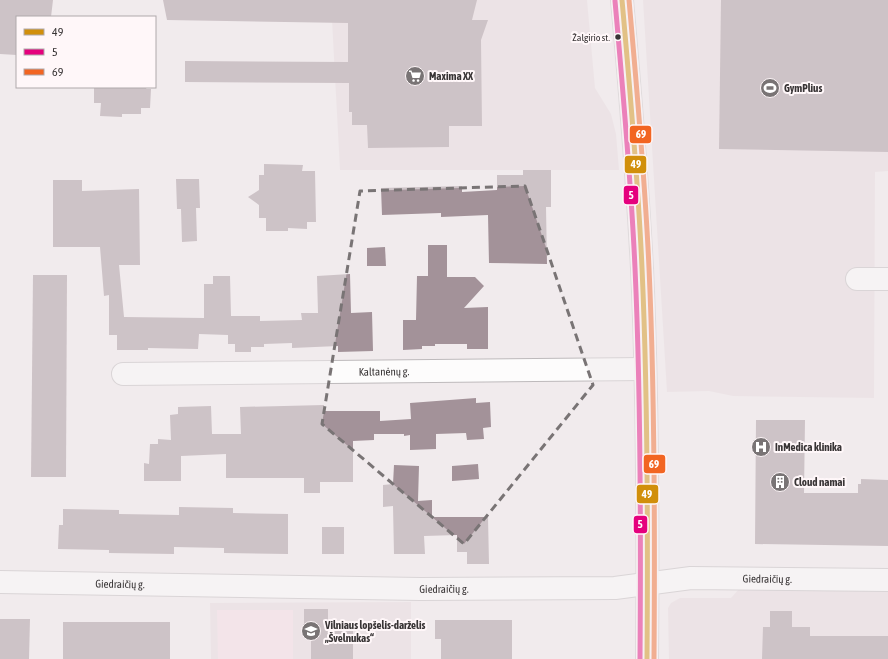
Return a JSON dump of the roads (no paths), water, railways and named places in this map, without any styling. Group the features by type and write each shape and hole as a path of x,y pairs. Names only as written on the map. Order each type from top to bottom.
{"main road":[{"path":"622,0 636,161 645,369 648,584 647,659"}],"street":[{"path":"857,279 888,279"},
{"name":"Kaltanėnų g.","path":"123,374 645,369"},
{"name":"Giedraičių g.","path":"0,582 420,590 616,588 691,578 888,580"}],"place":[{"name":"Žalgirio st.","path":"618,37"},
{"name":"Maxima XX","path":"415,76"},
{"name":"GymPlius","path":"770,88"},
{"name":"InMedica klinika","path":"761,447"},
{"name":"Cloud namai","path":"780,482"},
{"name":"Vilniaus lopšelis-darželis „Švelnukas“","path":"311,631"}]}
